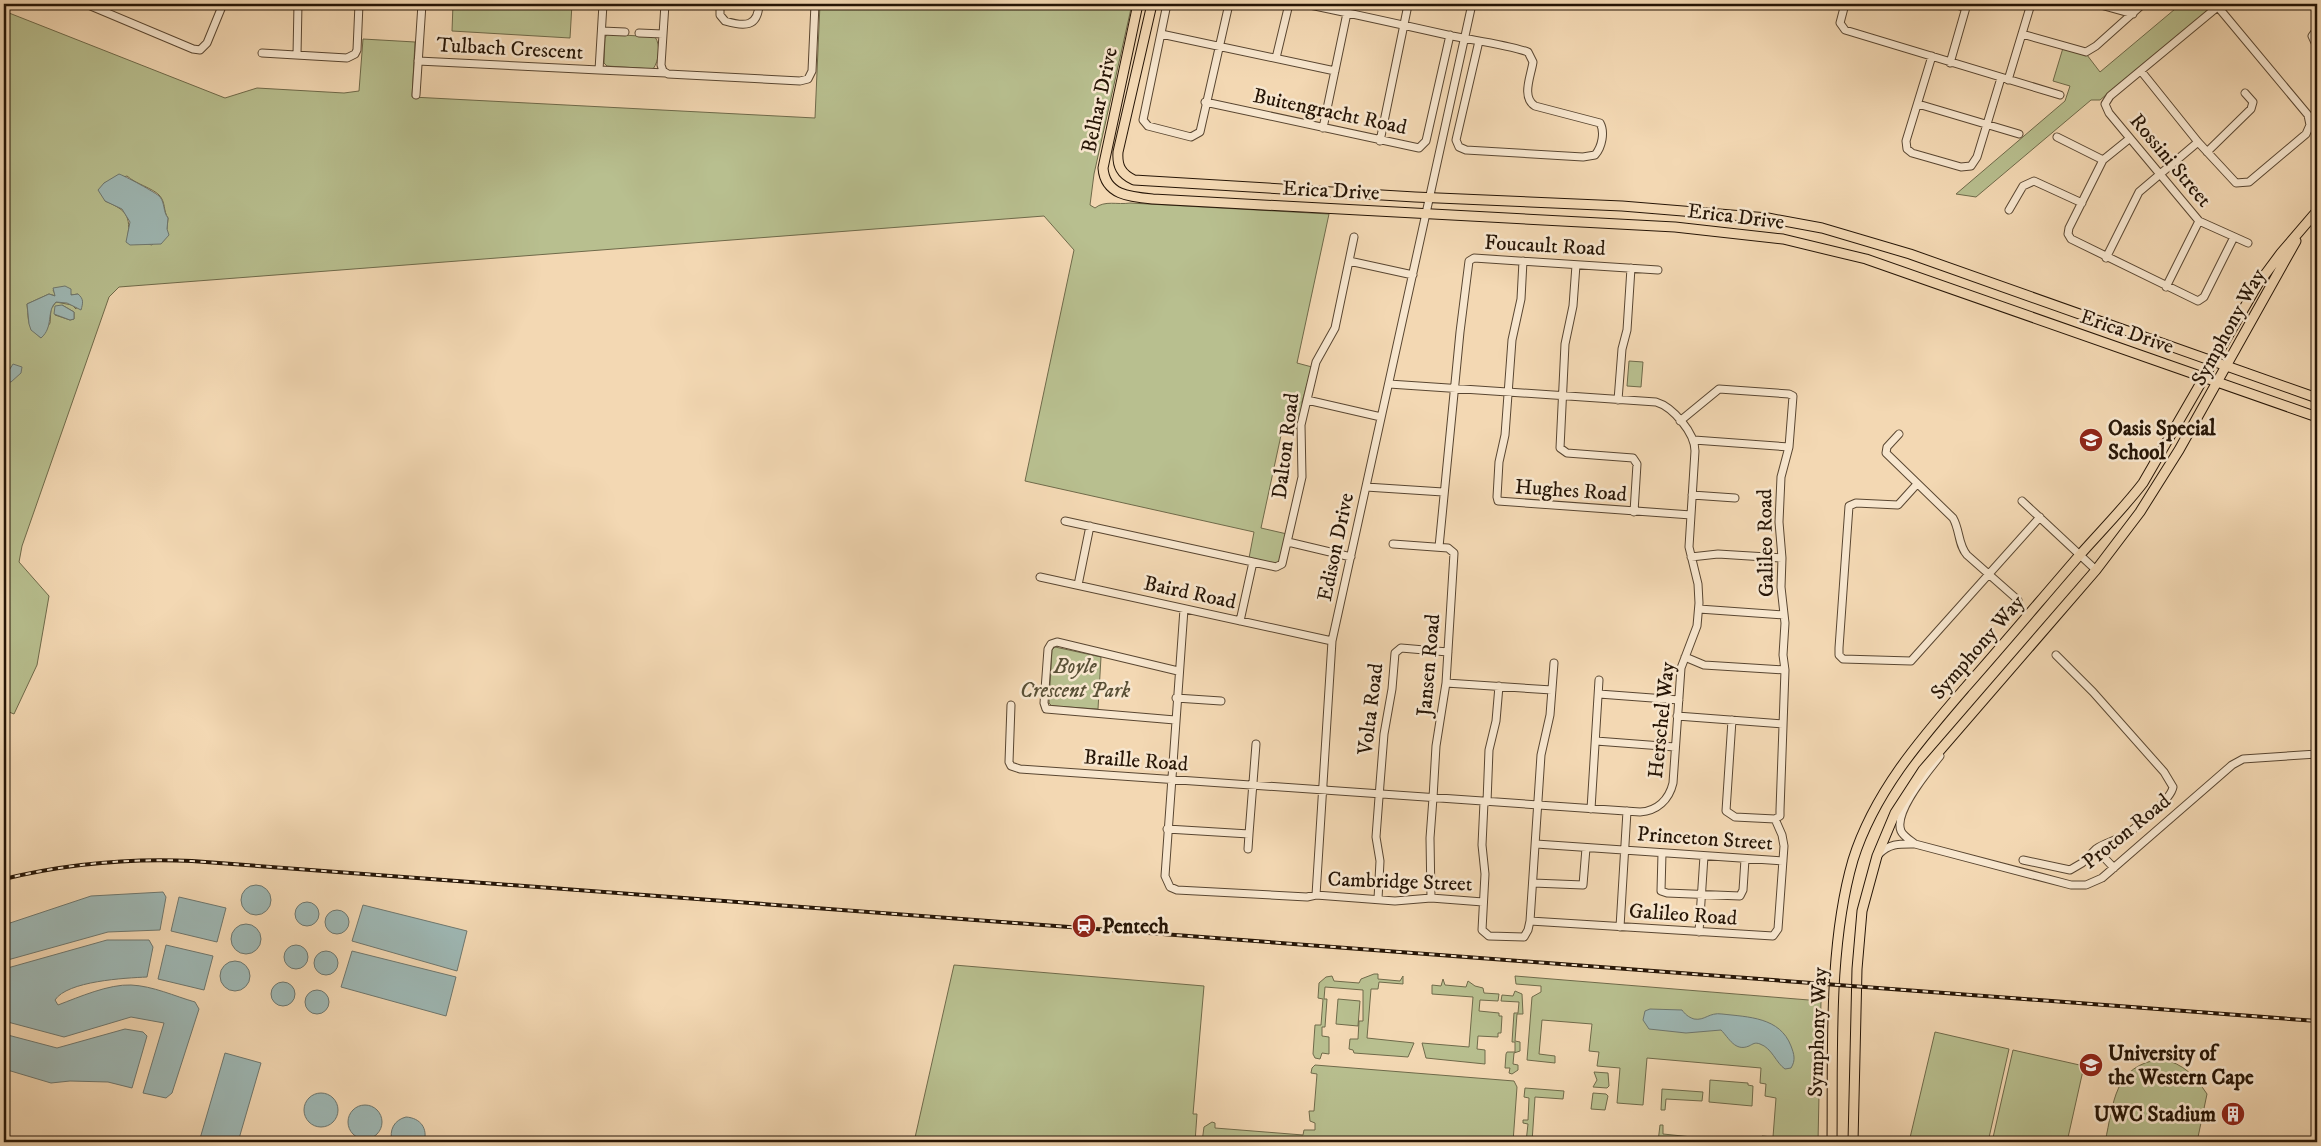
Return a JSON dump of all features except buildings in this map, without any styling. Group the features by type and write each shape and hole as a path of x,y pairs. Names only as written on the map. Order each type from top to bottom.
{"main road":[{"name":"Belhar Drive","path":"1123,196 1115,191 1104,178 1103,168 1138,4"},
{"name":"Belhar Drive","path":"1134,180 1127,177 1120,169 1117,161 1152,4"},
{"name":"Erica Drive","path":"1134,180 1429,198 1713,212 1768,218 1822,228 1910,254 2317,398"},
{"name":"Erica Drive","path":"1123,196 1698,228 1797,242 1866,259 2317,417"},
{"name":"Symphony Way","path":"1832,1142 1834,1027 1839,930 1843,899 1859,845 1888,784 1906,759 2080,555 2127,505 2143,482 2258,284 2281,253 2317,211"},
{"name":"Symphony Way","path":"1853,1142 1857,968 1860,928 1865,896 1877,856 1895,813 1912,786 2096,570 2153,493 2218,382 2300,232"}],"street":[{"path":"86,4 200,50 207,43 223,4"},
{"path":"297,54 298,4"},
{"path":"262,53 335,58 352,57 357,50 359,4"},
{"path":"416,95 422,4"},
{"name":"Tulbach Crescent","path":"600,70 603,4"},
{"path":"665,4 662,67 666,73"},
{"path":"720,4 720,15 724,21 746,23 753,22 757,18 760,4"},
{"name":"Tulbach Crescent","path":"418,61 804,81 811,75 812,71 815,4"},
{"path":"1167,4 1143,114 1144,122 1150,126 1191,137 1196,136 1200,132 1229,4"},
{"path":"1276,58 1288,4"},
{"path":"1305,4 1479,41 1525,52 1531,56 1533,62 1527,94 1532,105 1600,123 1603,132 1600,147 1595,155 1582,157 1476,151 1460,147 1456,140 1479,41"},
{"name":"Edison Drive","path":"1316,895 1332,641 1472,4"},
{"path":"1846,4 1840,23 1844,30 2060,96"},
{"path":"1950,62 1967,6 1954,4"},
{"path":"1932,56 1906,141 1908,150 1961,167 1971,166 1975,162 1987,124 2022,34 2031,4"},
{"path":"2097,4 2133,14"},
{"path":"2022,34 2086,52 2096,46 2142,4"},
{"path":"1380,141 1408,5"},
{"path":"2219,5 2308,115 2310,125 2306,134 2245,183 2232,181 2141,72 2219,5"},
{"path":"1323,128 1347,13"},
{"path":"2317,29 2313,32 2312,39 2317,47"},
{"name":"Tulbach Crescent","path":"602,31 624,32"},
{"path":"639,33 663,34"},
{"path":"1161,34 1335,71"},
{"name":"Buitengracht Road","path":"1206,102 1418,148 1425,144 1450,35"},
{"name":"Rossini Street","path":"2141,72 2106,102 2109,114 2198,221 2248,243"},
{"path":"2206,152 2251,109 2253,102 2245,93"},
{"path":"1918,104 2019,134"},
{"path":"2057,137 2103,160"},
{"path":"2129,139 2103,160 2069,228 2069,237 2106,258 2194,301 2201,300 2234,237"},
{"path":"2106,258 2139,192 2198,142"},
{"path":"2008,210 2023,186 2034,181 2082,203"},
{"path":"2166,287 2198,221"},
{"name":"Dalton Road","path":"1065,521 1252,562 1279,566 1283,561 1288,542 1302,477 1300,434 1307,400 1316,362 1335,328 1354,237"},
{"name":"Foucault Road","path":"1455,389 1468,263 1474,258 1658,270"},
{"path":"1349,261 1412,275"},
{"path":"1508,393 1512,340 1521,299 1523,261"},
{"path":"1576,265 1573,306 1565,344 1559,444 1562,450 1567,453 1629,456 1636,460 1634,512"},
{"path":"1618,400 1622,349 1628,330 1631,268"},
{"path":"1389,384 1659,403 1667,407 1694,440 1789,447"},
{"path":"1392,544 1439,547 1443,492 1455,389"},
{"name":"Galileo Road","path":"1530,921 1768,937 1775,935 1778,928 1783,861 1782,835 1777,817 1785,670 1783,655 1784,615 1780,587 1782,558 1779,513 1781,477 1789,447 1793,399 1789,394 1719,389 1680,421"},
{"name":"Hughes Road","path":"1508,393 1505,436 1499,462 1498,500 1691,515"},
{"path":"1307,400 1381,416"},
{"path":"1899,434 1887,446 1886,453 1953,518 1964,552 2018,600"},
{"name":"Herschel Way","path":"1322,790 1628,811 1650,810 1659,806 1667,798 1673,783 1681,668 1697,626 1699,609 1698,584 1691,557 1691,515 1696,451 1694,440"},
{"path":"1917,484 1898,505 1856,503 1849,506 1839,648 1840,657 1911,661 2040,517"},
{"path":"1366,486 1443,492"},
{"path":"1692,495 1735,498"},
{"path":"2022,501 2096,570"},
{"path":"1078,586 1090,526"},
{"path":"1288,542 1351,556"},
{"name":"Jansen Road","path":"1431,898 1430,838 1436,746 1446,683 1455,559 1452,550 1439,547"},
{"path":"1691,557 1718,554 1782,558"},
{"path":"1240,621 1252,562"},
{"name":"Baird Road","path":"1040,577 1332,641"},
{"path":"1184,608 1167,829 1249,834"},
{"path":"1699,609 1784,615"},
{"path":"1175,720 1046,709 1044,703 1048,649 1051,644 1057,642 1178,671"},
{"name":"Volta Road","path":"1378,899 1380,861 1376,838 1379,794 1384,734 1392,689 1395,653 1401,648 1448,652"},
{"path":"2022,860 2070,870 2082,863 2096,849 2132,829 2166,800 2174,787 2164,772 2093,692 2056,655"},
{"path":"1685,657 1704,665 1785,670"},
{"path":"1499,686 1496,721 1489,750 1482,845 1485,874 1482,930 1489,936 1524,938 1530,921 1537,805 1542,755 1550,716 1554,663"},
{"path":"1591,809 1599,680"},
{"path":"1446,683 1552,690"},
{"path":"1599,694 1678,700"},
{"path":"1176,698 1222,701"},
{"name":"Braille Road","path":"1011,705 1008,762 1015,768 1322,790"},
{"path":"1677,716 1783,724"},
{"path":"1915,844 1901,831 1899,824 1901,814 1928,772 1970,717"},
{"path":"1732,720 1726,811 1735,817 1777,817"},
{"path":"1596,741 1675,747"},
{"path":"1248,849 1256,744"},
{"name":"Proton Road","path":"1877,856 1889,846 1915,844 2071,885 2093,883 2114,868 2232,764 2243,759 2317,754"},
{"path":"1620,927 1628,811"},
{"name":"Cambridge Street","path":"1167,829 1165,876 1168,885 1174,890 1308,897 1316,895 1395,901 1431,898 1483,902"},
{"name":"Princeton Street","path":"1536,844 1783,861"},
{"path":"1533,884 1583,885 1586,848"},
{"path":"2096,849 2114,868"},
{"path":"1662,853 1661,890 1667,893 1740,896 1743,890 1745,859"},
{"path":"1699,932 1704,856"}],"green space":[{"path":"453,4 572,4 570,38 452,31"},
{"path":"820,4 1132,4 1094,174 1090,205 1095,208 1107,203 1130,203 1329,214 1297,363 1312,367 1302,402 1303,407 1298,429 1283,426 1261,528 1287,534 1281,561 1275,564 1249,558 1254,532 1025,481 1074,250 1044,216 119,287 109,297 22,546 19,562 49,596 37,665 14,714 4,710 4,11 225,98 257,88 344,93 359,91 363,39 415,42 412,97 815,118","holes":["127,176 159,195 163,201 168,218 167,229 152,245 144,243 135,244 128,235 127,217 121,209 105,201 104,183","53,290 70,290 71,295 78,294 76,309 72,305 56,302 51,309 50,323 41,338 36,334 28,319 27,304 49,294 56,296","62,305 74,312 74,319 70,320 55,315"]},
{"path":"2181,4 2215,4 2100,100 2091,100 1976,197 1956,194 2065,101 2070,86 2053,81 2063,48 2087,55 2100,72"},
{"path":"607,34 655,37 658,44 658,53 657,62 653,69 607,66 604,63 605,38"},
{"path":"1629,361 1643,362 1641,387 1627,386"},
{"name":"Boyle Crescent Park","path":"1055,647 1101,657 1098,709 1052,706 1049,703 1052,650"},
{"path":"954,965 1204,986 1193,1114 1197,1114 1195,1142 914,1142"},
{"path":"1378,974 1378,979 1400,981 1403,976 1403,984 1379,982 1378,989 1371,989 1367,1038 1414,1043 1408,1057 1354,1053 1353,1050 1349,1049 1350,1039 1358,1039 1359,1021 1363,1021 1363,990 1325,987 1324,999 1327,999 1325,1027 1322,1027 1322,1036 1329,1037 1329,1054 1322,1053 1320,1059 1315,1058 1313,1054 1315,1025 1321,1025 1323,999 1318,998 1319,983 1326,977 1332,976 1334,981 1359,983 1361,979"},
{"path":"1515,976 1821,1001 1818,1142 1761,1142 1762,1136 1773,1137 1776,1098 1765,1096 1766,1084 1760,1083 1761,1068 1647,1058 1643,1105 1617,1103 1620,1068 1597,1066 1599,1052 1589,1051 1592,1024 1542,1020 1539,1054 1555,1056 1555,1063 1527,1060 1532,997 1541,992 1541,986 1516,984"},
{"path":"1443,979 1445,985 1466,987 1468,981 1475,986 1483,988 1484,993 1499,994 1498,1001 1480,1000 1479,1011 1499,1013 1499,1016 1502,1016 1501,1033 1498,1033 1498,1037 1478,1036 1477,1049 1485,1050 1485,1064 1426,1058 1422,1043 1469,1047 1473,997 1432,994 1432,985 1441,986"},
{"path":"1515,991 1522,994 1523,1014 1517,1014 1515,1041 1520,1042 1520,1051 1514,1053 1513,1064 1518,1065 1518,1070 1512,1074 1509,1073 1510,1068 1505,1068 1506,1054 1507,1052 1515,1052 1515,1042 1512,1042 1514,1013 1518,1013 1519,1002 1501,1001 1502,995 1513,996"},
{"path":"1338,999 1360,1001 1358,1026 1336,1024"},
{"path":"1935,1032 2009,1049 1988,1142 1909,1142"},
{"path":"2013,1050 2084,1066 2067,1142 1992,1142"},
{"path":"2162,1059 2183,1068 2198,1082 2207,1094 2197,1142 2105,1142 2118,1088 2134,1069 2146,1063"},
{"path":"1315,1065 1514,1081 1517,1087 1513,1142 1202,1142 1204,1127 1212,1122 1215,1123 1215,1128 1303,1135 1304,1130 1315,1130 1315,1123 1310,1121 1309,1111 1314,1111 1317,1074 1311,1073"},
{"path":"1594,1072 1608,1073 1609,1086 1607,1088 1593,1087 1597,1080"},
{"path":"1710,1080 1748,1083 1748,1085 1753,1086 1752,1106 1709,1102"},
{"path":"1525,1088 1564,1091 1563,1099 1535,1097 1532,1142 1526,1142 1528,1124 1523,1123 1523,1120 1528,1120 1529,1098 1524,1097"},
{"path":"1662,1089 1703,1092 1702,1101 1666,1099 1665,1110 1661,1110"},
{"path":"1593,1093 1606,1094 1608,1096 1605,1110 1591,1109"},
{"path":"1660,1125 1663,1125 1663,1134 1702,1138 1701,1142 1658,1142"}],"water":[{"path":"119,174 153,192 162,199 168,218 167,229 169,235 161,244 130,245 126,242 130,222 122,209 105,201 98,190 104,183"},
{"path":"65,286 71,289 71,295 78,294 82,299 81,310 67,303 56,302 51,310 45,334 41,338 31,330 27,304 49,294 55,296 53,288"},
{"path":"62,305 74,312 74,319 70,320 54,314 55,306"},
{"path":"13,364 22,367 21,373 11,382 8,382 8,372"},
{"path":"256,885 266,890 271,900 266,910 256,915 246,910 241,900 246,890"},
{"path":"163,892 166,897 160,930 108,932 4,961 4,925 91,896"},
{"path":"179,897 226,908 217,942 171,931"},
{"path":"307,902 315,906 319,914 315,922 307,926 299,922 295,914 299,906"},
{"path":"363,905 467,931 457,971 352,941"},
{"path":"337,910 345,914 349,922 345,930 337,934 329,930 325,922 329,914"},
{"path":"246,924 252,925 260,933 260,945 252,953 246,954 240,953 232,945 231,939 232,933 240,925"},
{"path":"107,940 149,940 153,947 147,977 111,980 84,985 61,994 55,1000 58,1005 104,989 131,985 155,989 195,1002 199,1009 172,1093 166,1098 143,1093 164,1023 131,1017 64,1037 4,1021 4,969"},
{"path":"166,945 213,956 204,990 158,979"},
{"path":"296,945 304,949 308,957 304,965 296,969 288,965 284,957 288,949"},
{"path":"326,951 334,955 338,963 334,971 326,975 318,971 314,963 318,955"},
{"path":"352,951 456,977 446,1016 341,987"},
{"path":"235,961 241,962 249,970 249,982 241,990 235,991 229,990 221,982 220,976 221,970 229,962"},
{"path":"283,982 291,986 295,994 291,1002 283,1006 275,1002 271,994 275,986"},
{"path":"317,990 325,994 329,1002 325,1010 317,1014 309,1010 305,1002 309,994"},
{"path":"1650,1009 1682,1010 1694,1019 1718,1014 1762,1020 1779,1029 1786,1036 1794,1054 1793,1065 1791,1068 1785,1069 1768,1049 1760,1044 1755,1043 1744,1047 1736,1046 1721,1030 1686,1033 1649,1029 1643,1020 1645,1011"},
{"path":"125,1029 143,1032 147,1036 132,1088 108,1082 70,1081 51,1083 4,1069 4,1034 57,1048"},
{"path":"225,1053 261,1063 238,1142 199,1142"},
{"path":"321,1093 328,1094 333,1098 337,1103 337,1117 333,1122 328,1126 321,1127 314,1126 309,1122 305,1117 304,1110 305,1103 309,1098 314,1094"},
{"path":"365,1105 372,1106 377,1110 381,1115 381,1129 377,1134 372,1138 365,1139 358,1138 353,1134 349,1129 348,1122 349,1115 353,1110 358,1106"},
{"path":"406,1117 416,1120 422,1125 425,1133 424,1142 392,1142 391,1133 393,1126 398,1120"}],"railway":[{"path":"4,879 51,869 97,863 144,860 192,861 2317,1021"}],"place":[{"name":"Oasis Special School","path":"2091,440"},
{"name":"Pentech","path":"1084,926"},
{"name":"University of the Western Cape","path":"2091,1065"},
{"name":"UWC Stadium","path":"2233,1114"}]}
